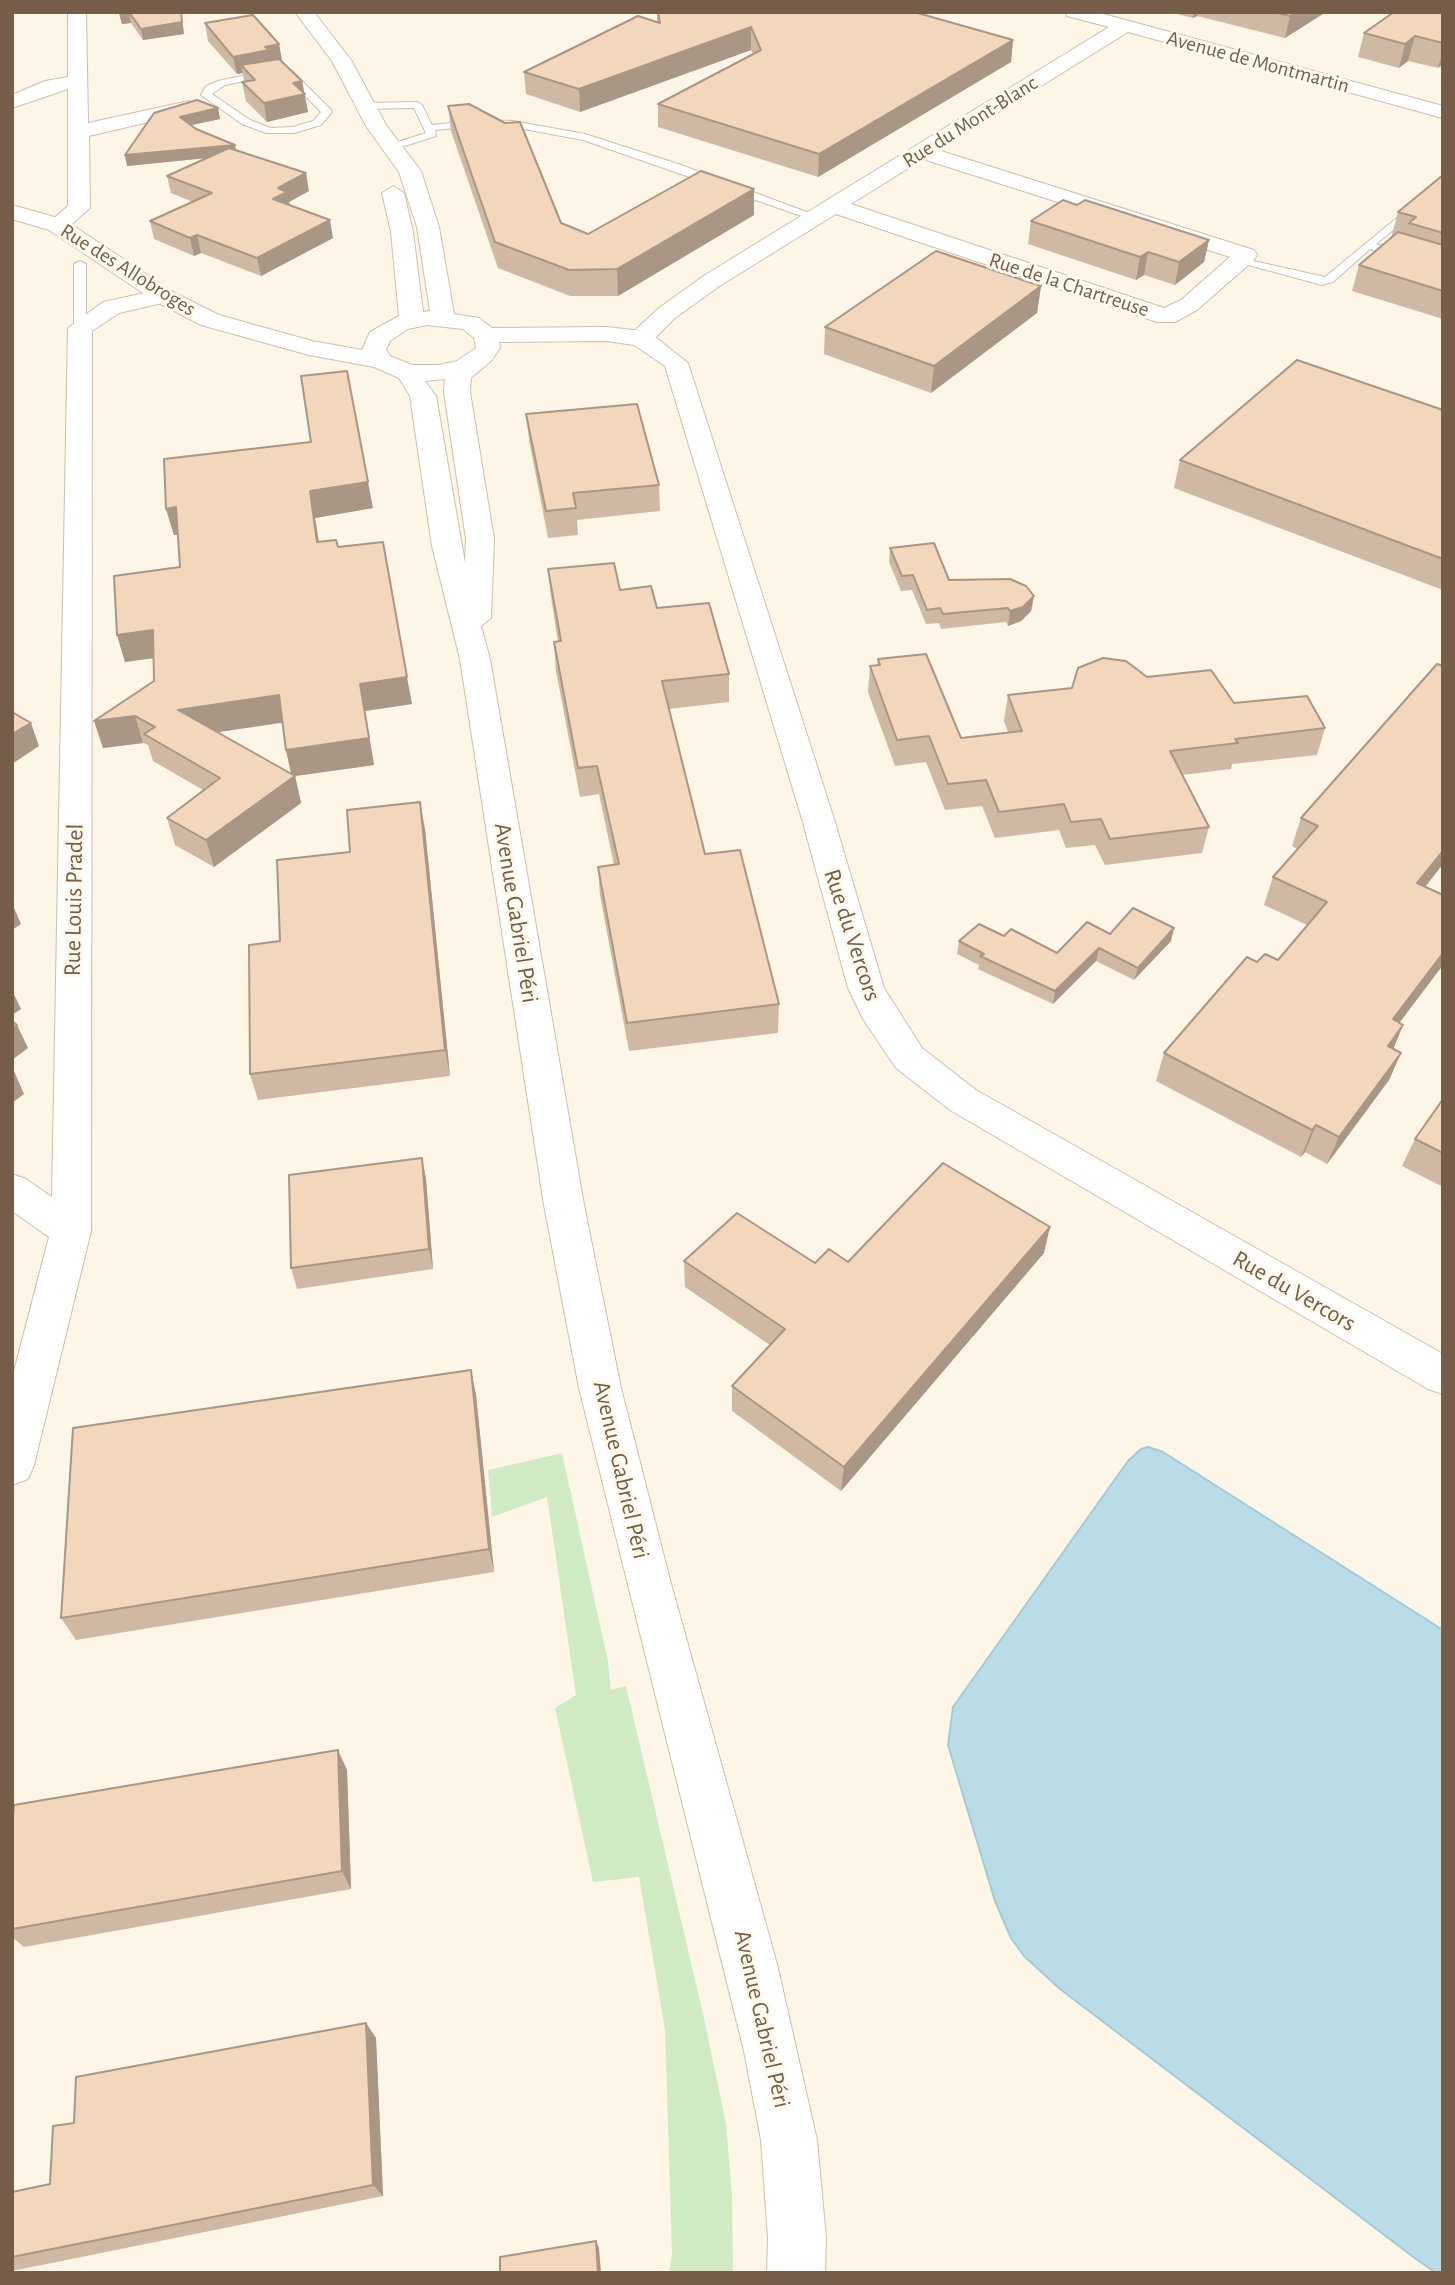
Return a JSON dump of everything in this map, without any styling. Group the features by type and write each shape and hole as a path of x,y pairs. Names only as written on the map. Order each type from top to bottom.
{"street":[{"path":"57,225 79,208 81,131 76,82 77,12"},
{"path":"304,12 341,60 376,126 410,171 428,227 443,318 470,323 487,341 483,355 466,366 438,373 408,373"},
{"name":"Avenue de Montmartin","path":"1074,12 1443,112"},
{"name":"Rue du Mont-Blanc","path":"641,338 667,313 823,211 1125,26"},
{"path":"12,102 52,85 76,82"},
{"path":"81,131 189,107"},
{"path":"376,126 402,232 412,321"},
{"path":"922,152 1245,255 1240,261"},
{"name":"Rue de la Chartreuse","path":"823,211 1166,317 1189,305 1240,261"},
{"name":"Rue des Allobroges","path":"12,212 57,225 163,296 210,320 283,340 380,361 408,373"},
{"path":"80,328 111,307 163,296"},
{"name":"Rue des Allobroges","path":"283,340 342,340 385,332 412,321 443,318"},
{"name":"Rue Louis Pradel","path":"12,1465 71,1231 80,328"},
{"path":"380,361 376,356 375,343 385,332"},
{"name":"Rue du Vercors","path":"487,341 607,334 641,338 676,363 814,806 862,974 876,1010 898,1046 921,1070 963,1100 1443,1376"},
{"name":"Avenue Gabriel Péri","path":"466,366 458,378 457,392 480,539 475,659"},
{"name":"Avenue Gabriel Péri","path":"408,373 423,396 446,546 475,659 564,1205 600,1388 647,1580 748,1950 771,2051 789,2140 797,2238 796,2273"},
{"path":"12,1190 71,1231"}],"lane":[{"path":"189,107 213,100 246,122 270,131 294,130 317,123 327,112 288,73 279,71 210,88 206,95 213,100"},
{"path":"366,106 417,105 432,134 392,147"},
{"path":"429,128 477,123 513,124 585,137 823,211"},
{"path":"1240,261 1322,281 1329,280 1443,183"},
{"path":"1368,245 1443,268"},
{"name":"Rue Louis Pradel","path":"80,264 80,328"}],"green space":[{"path":"562,1453 608,1661 611,1690 626,1686 704,2018 726,2124 732,2194 733,2273 669,2273 672,2254 665,2029 639,1877 593,1882 555,1708 576,1695 547,1497 492,1517 488,1470"}],"water":[{"path":"1148,1447 1163,1452 1443,1630 1443,2273 1436,2273 1412,2256 1060,1989 1024,1956 1011,1938 995,1901 948,1745 953,1707 1128,1461 1141,1449"}],"building":[{"path":"129,12 181,12 182,22 141,29"},
{"path":"658,12 914,12 1013,40 819,154 658,104 761,50 751,27 579,89 524,72 638,16 660,23"},
{"path":"1274,12 1297,12 1290,16"},
{"path":"1394,12 1443,12 1443,43 1415,36 1405,44 1364,33"},
{"path":"253,15 279,44 265,47 269,50 233,57 205,23"},
{"path":"279,59 302,81 293,83 305,94 264,103 242,82 255,80 241,65"},
{"path":"197,100 218,108 180,117 196,129 235,145 125,155 154,113"},
{"path":"469,104 505,123 520,122 561,223 588,234 701,171 754,189 617,269 569,270 495,242 448,106"},
{"path":"229,148 306,173 278,188 287,192 273,199 330,220 257,258 197,235 190,238 150,221 212,193 167,176"},
{"path":"1443,175 1443,233 1409,223 1416,217 1398,212"},
{"path":"1063,200 1077,205 1085,200 1209,240 1179,262 1148,252 1140,257 1031,221"},
{"path":"1398,232 1443,245 1443,291 1359,265"},
{"path":"936,251 1041,286 934,366 825,327"},
{"path":"1297,360 1443,410 1443,559 1180,460"},
{"path":"347,371 368,482 310,491 317,542 336,540 338,547 383,542 407,677 360,684 369,738 286,750 279,695 178,710 295,776 206,840 167,818 220,778 144,734 155,727 135,716 94,721 154,681 153,630 117,635 114,576 180,567 176,507 166,509 164,459 311,442 301,376"},
{"path":"637,404 659,485 573,493 576,508 546,511 526,414"},
{"path":"934,543 949,580 1010,579 1026,586 1034,596 1023,607 1010,611 1008,608 943,614 940,608 927,610 913,575 902,576 890,548"},
{"path":"614,563 620,590 651,586 657,608 709,603 729,674 662,681 705,854 740,850 779,1004 627,1023 598,867 619,864 597,766 578,768 554,642 561,641 548,569"},
{"path":"926,654 961,738 1022,731 1008,695 1072,688 1078,668 1103,658 1126,661 1147,677 1211,670 1234,703 1307,696 1325,728 1235,739 1238,743 1170,751 1209,827 1110,839 1101,819 1071,822 1064,804 999,812 986,780 948,784 929,736 897,740 870,666 880,665 878,659"},
{"path":"1437,664 1443,666 1443,851 1417,883 1443,895 1443,953 1393,1019 1403,1025 1388,1046 1401,1053 1339,1137 1316,1125 1312,1130 1164,1053 1247,957 1257,962 1265,954 1278,960 1327,902 1273,877 1318,826 1301,818"},
{"path":"12,712 31,723 12,734"},
{"path":"420,802 445,1050 250,1074 249,945 280,941 277,860 350,852 347,810"},
{"path":"1133,908 1174,928 1138,968 1099,948 1055,991 980,956 984,954 959,941 979,924 1004,936 1011,929 1057,953 1087,922 1110,934"},
{"path":"1443,1099 1443,1153 1415,1139"},
{"path":"422,1158 429,1249 291,1268 289,1175"},
{"path":"943,1163 1050,1227 844,1467 732,1386 785,1329 684,1261 737,1213 815,1263 829,1249 848,1262"},
{"path":"471,1370 489,1549 61,1618 73,1428"},
{"path":"338,1750 342,1871 12,1929 14,1805"},
{"path":"366,2023 373,2185 12,2257 12,2192 50,2184 53,2126 74,2123 76,2077"},
{"path":"596,2241 598,2273 500,2273 500,2257"}]}
